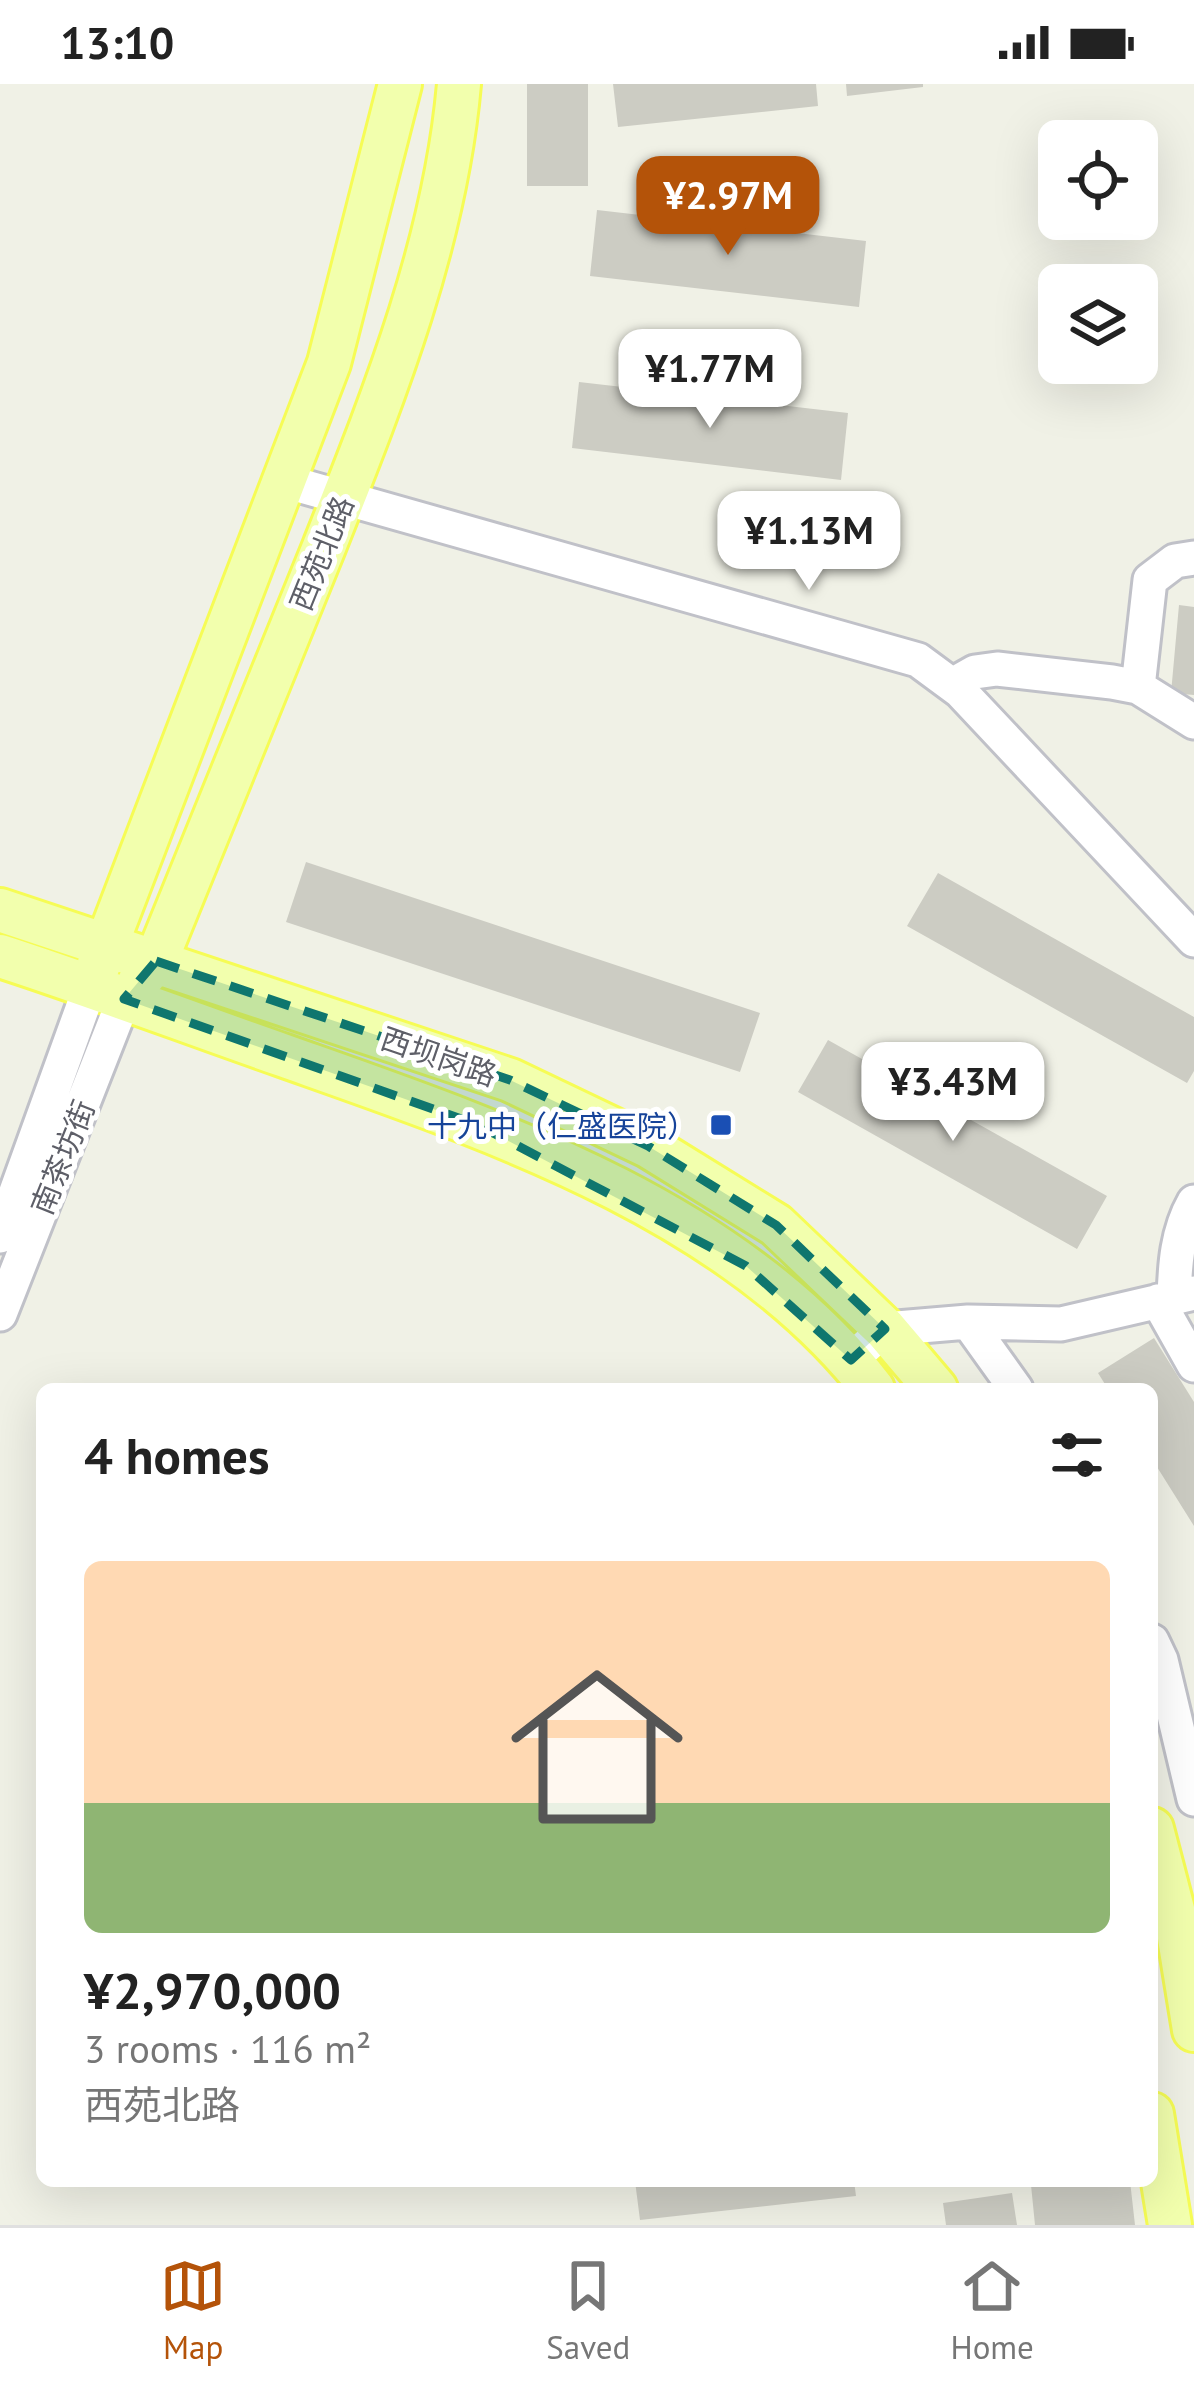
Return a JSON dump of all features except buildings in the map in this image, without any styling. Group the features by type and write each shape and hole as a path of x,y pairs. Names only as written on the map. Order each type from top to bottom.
{"main road":[{"name":"西苑北路","path":"107,993 106,945 329,363 400,84"},
{"name":"西苑北路","path":"107,993 156,961 384,394 426,261 456,120 459,84"},
{"name":"西坝岗路","path":"0,910 510,1080 648,1146 776,1225 886,1329 931,1383"},
{"name":"西坝岗路","path":"0,956 478,1125 620,1191 746,1266 862,1374"},
{"path":"1158,1852 1177,1925 1194,2030"},
{"path":"1158,2151 1170,2225"}],"street":[{"path":"284,481 918,660 952,685 1194,940"},
{"path":"1138,687 1150,580 1184,567"},
{"path":"952,685 975,672 997,669 1138,687 1194,722"},
{"name":"南茶坊街","path":"0,1236 107,993"},
{"name":"南茶坊街","path":"0,1314 107,993"},
{"path":"1194,1202 1176,1257 1176,1298 1194,1365"},
{"path":"862,1374 886,1329 968,1322 1061,1324 1176,1298"},
{"path":"968,1322 1012,1383"},
{"path":"1158,1654 1194,1799"}],"highlighted area":[{"path":"156,961 510,1080 648,1146 776,1225 885,1329 851,1360 746,1266 478,1125 124,999"}],"place":[{"name":"十九中（仁盛医院）","path":"721,1125"}]}
